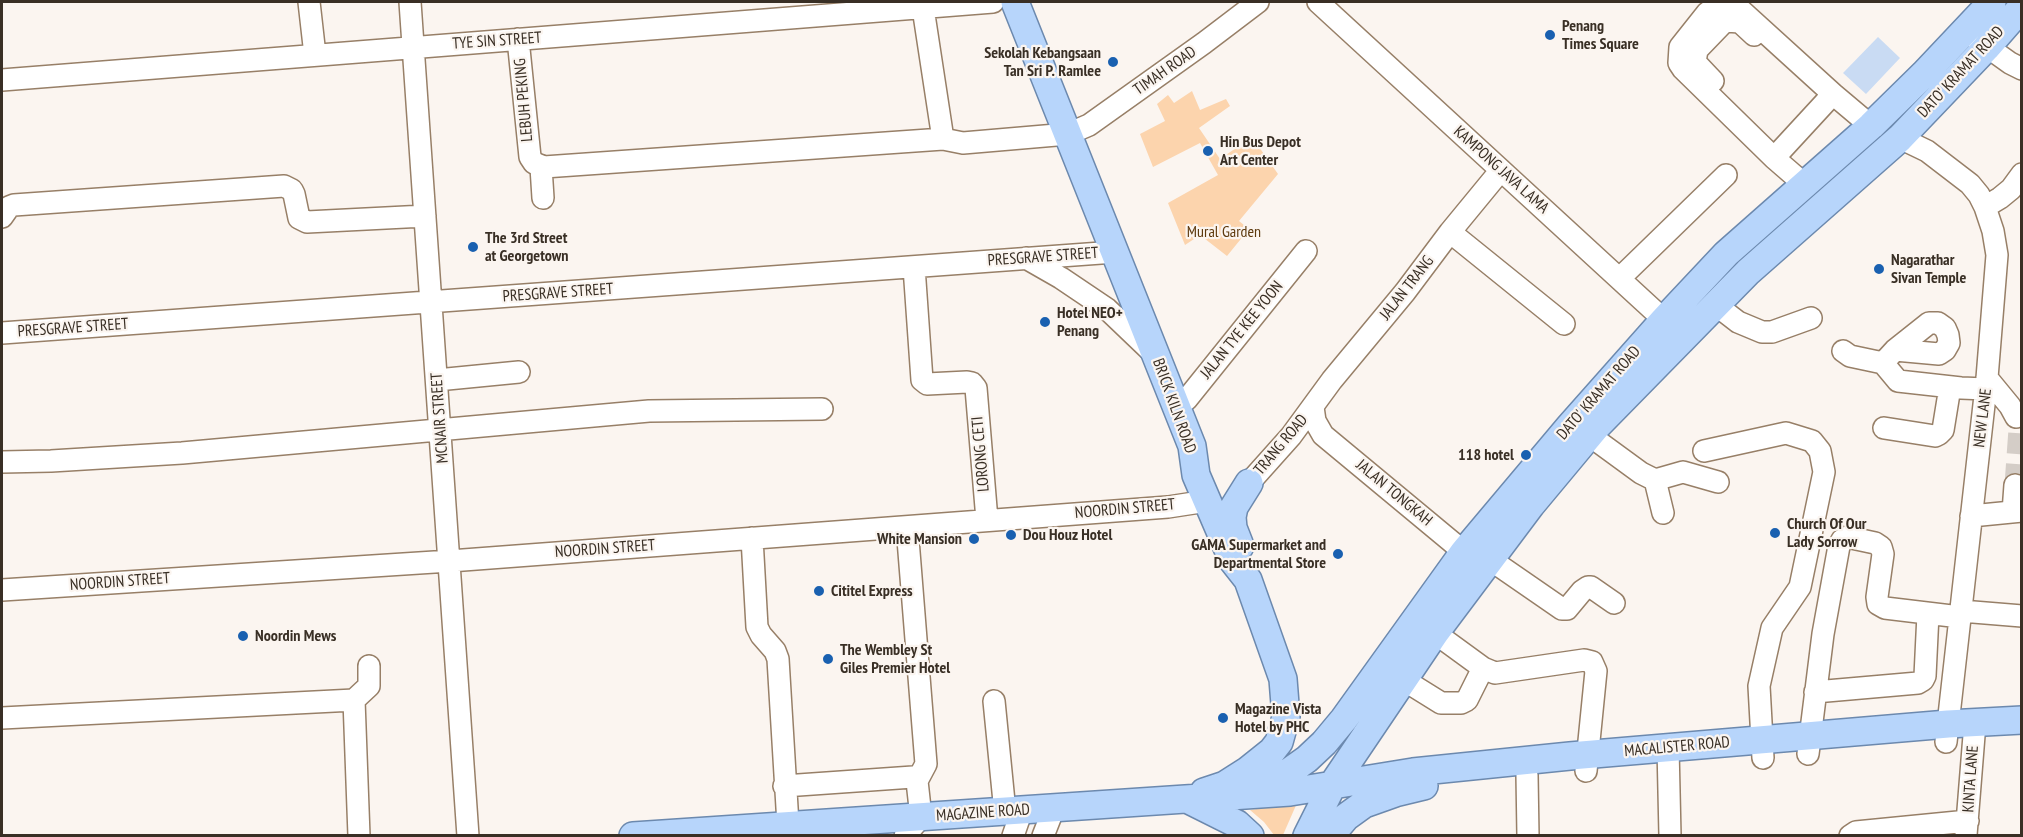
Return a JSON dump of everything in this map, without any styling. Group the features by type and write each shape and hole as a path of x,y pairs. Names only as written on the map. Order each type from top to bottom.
{"main road":[{"name":"BRICK KILN ROAD","path":"1015,2 1192,446 1196,475 1233,561 1248,579 1281,672 1286,709 1283,731 1272,751 1225,785 1186,798"},
{"name":"DATO' KRAMAT ROAD","path":"1307,836 1333,784 1435,633 1531,505 1674,329 1726,254 1871,126 1992,2"},
{"name":"DATO' KRAMAT ROAD","path":"1230,797 1283,776 1307,759 1324,743 1344,719 1464,552 1570,426 1674,329 1716,305 1748,272 1900,138 1986,48 2022,6"},
{"path":"1192,446 1216,482 1225,485 1249,483"},
{"path":"1248,579 1244,556 1233,528 1232,517 1234,507 1249,483"},
{"name":"MACALISTER ROAD","path":"1974,732 2022,720"},
{"name":"MACALISTER ROAD","path":"1333,784 1413,772 1587,763 1947,733 1974,732 2022,737"},
{"name":"MACALISTER ROAD","path":"1330,836 1346,817 1364,804 1395,793 1422,786 1527,775 1587,763"},
{"name":"MAGAZINE ROAD","path":"644,835 913,826 1013,819 1054,808 1290,792 1333,784"},
{"path":"1186,798 1237,824 1250,836"}],"street":[{"path":"309,2 315,55"},
{"name":"MCNAIR STREET","path":"410,2 468,836"},
{"name":"TYE SIN STREET","path":"2,80 993,2"},
{"name":"TIMAH ROAD","path":"1068,134 1085,128 1258,2"},
{"name":"KAMPONG JAVA LAMA","path":"1318,2 1674,329"},
{"path":"1804,184 1777,154 1679,63 1680,46 1707,13 1726,2 1734,4 1828,99 1871,126"},
{"path":"923,8 943,139"},
{"path":"1965,30 1986,48 2022,69"},
{"name":"LEBUH PEKING","path":"518,39 529,152 536,164 543,198"},
{"path":"1777,154 1828,99"},
{"path":"536,164 943,139 963,143 1068,134"},
{"name":"NEW LANE","path":"1900,138 1927,151 1971,184 1980,195 1985,207 1993,231 1997,255 1987,384 1947,733"},
{"name":"JALAN TRANG","path":"1313,406 1501,170"},
{"path":"1620,278 1726,176"},
{"path":"2,218 9,207 14,205 284,186 292,190 297,213 303,221 425,216"},
{"path":"1985,207 2018,186"},
{"path":"1450,232 1564,324"},
{"name":"JALAN TYE KEE YOON","path":"1176,407 1187,399 1306,251"},
{"name":"PRESGRAVE STREET","path":"2,333 1115,252"},
{"path":"1026,258 1107,309 1155,356"},
{"name":"LORONG CETI","path":"914,267 922,380 927,384 967,382 972,383 976,388 987,520"},
{"path":"1716,305 1738,322 1762,332 1772,332 1811,318"},
{"path":"1844,351 1850,356 1889,357 1898,381 1950,387 1987,384 2010,406 2016,417"},
{"path":"437,380 519,372"},
{"path":"1884,428 1935,436 1939,434 1943,430 1950,387"},
{"path":"1313,406 1315,421 1323,435"},
{"name":"TRANG ROAD","path":"1249,483 1291,436 1313,406"},
{"path":"2,462 182,453 648,411 822,409"},
{"path":"1291,436 1308,433 1323,435"},
{"path":"1704,451 1786,433 1812,441 1820,451 1824,472 1800,587 1772,628 1759,686 1763,748"},
{"name":"JALAN TONGKAH","path":"1323,435 1464,552"},
{"path":"1589,435 1641,473 1655,480 1683,472 1718,482"},
{"path":"1655,480 1663,513"},
{"path":"1971,516 2017,511 2015,485"},
{"name":"NOORDIN STREET","path":"2,590 450,561 1168,507 1207,501"},
{"path":"907,526 926,764 915,779 913,826"},
{"path":"1808,745 1827,612 1842,540 1847,537 1875,543 1881,547 1883,554 1877,597 1878,604 1885,608 1928,614 2022,616"},
{"path":"752,538 757,627 775,651 778,659 784,786 794,830"},
{"path":"1491,560 1562,609 1569,607 1588,587 1614,603"},
{"path":"1815,692 1918,683 1923,680 1928,614"},
{"path":"1435,633 1483,668 1495,673 1584,660 1592,662 1596,671 1587,763"},
{"path":"2,718 354,700 369,686 369,666"},
{"path":"1404,680 1441,704 1461,703 1467,700 1483,668"},
{"path":"354,700 359,836"},
{"path":"994,701 1013,819"},
{"name":"KINTA LANE","path":"1967,828 1974,732"},
{"path":"1668,756 1670,836"},
{"path":"1527,775 1528,836"},
{"path":"784,786 915,779"},
{"path":"1043,836 1054,808"},
{"path":"1850,836 1856,832 1967,828"}],"green space":[{"name":"Mural Garden","path":"1192,91 1200,110 1226,99 1230,106 1199,128 1220,159 1252,137 1278,174 1239,221 1249,229 1227,256 1200,235 1185,245 1168,203 1218,175 1200,143 1153,167 1140,134 1165,121 1157,104 1168,95 1174,103"},
{"path":"1297,803 1283,835 1274,835 1250,810"}],"water":[{"path":"1878,37 1900,58 1866,94 1843,73"}],"tunnel":[{"path":"2015,485 2019,429 2016,417"}],"place":[{"name":"Penang Times Square","path":"1550,35"},
{"name":"Sekolah Kebangsaan Tan Sri P. Ramlee","path":"1113,62"},
{"name":"Hin Bus Depot Art Center","path":"1208,151"},
{"name":"The 3rd Street at Georgetown","path":"473,247"},
{"name":"Nagarathar Sivan Temple","path":"1879,269"},
{"name":"Hotel NEO+ Penang","path":"1045,322"},
{"name":"118 hotel","path":"1526,455"},
{"name":"Church Of Our Lady Sorrow","path":"1775,533"},
{"name":"Dou Houz Hotel","path":"1011,535"},
{"name":"White Mansion","path":"974,539"},
{"name":"GAMA Supermarket and Departmental Store","path":"1338,554"},
{"name":"Cititel Express","path":"819,591"},
{"name":"Noordin Mews","path":"243,636"},
{"name":"The Wembley St Giles Premier Hotel","path":"828,659"},
{"name":"Magazine Vista Hotel by PHC","path":"1223,718"}]}
